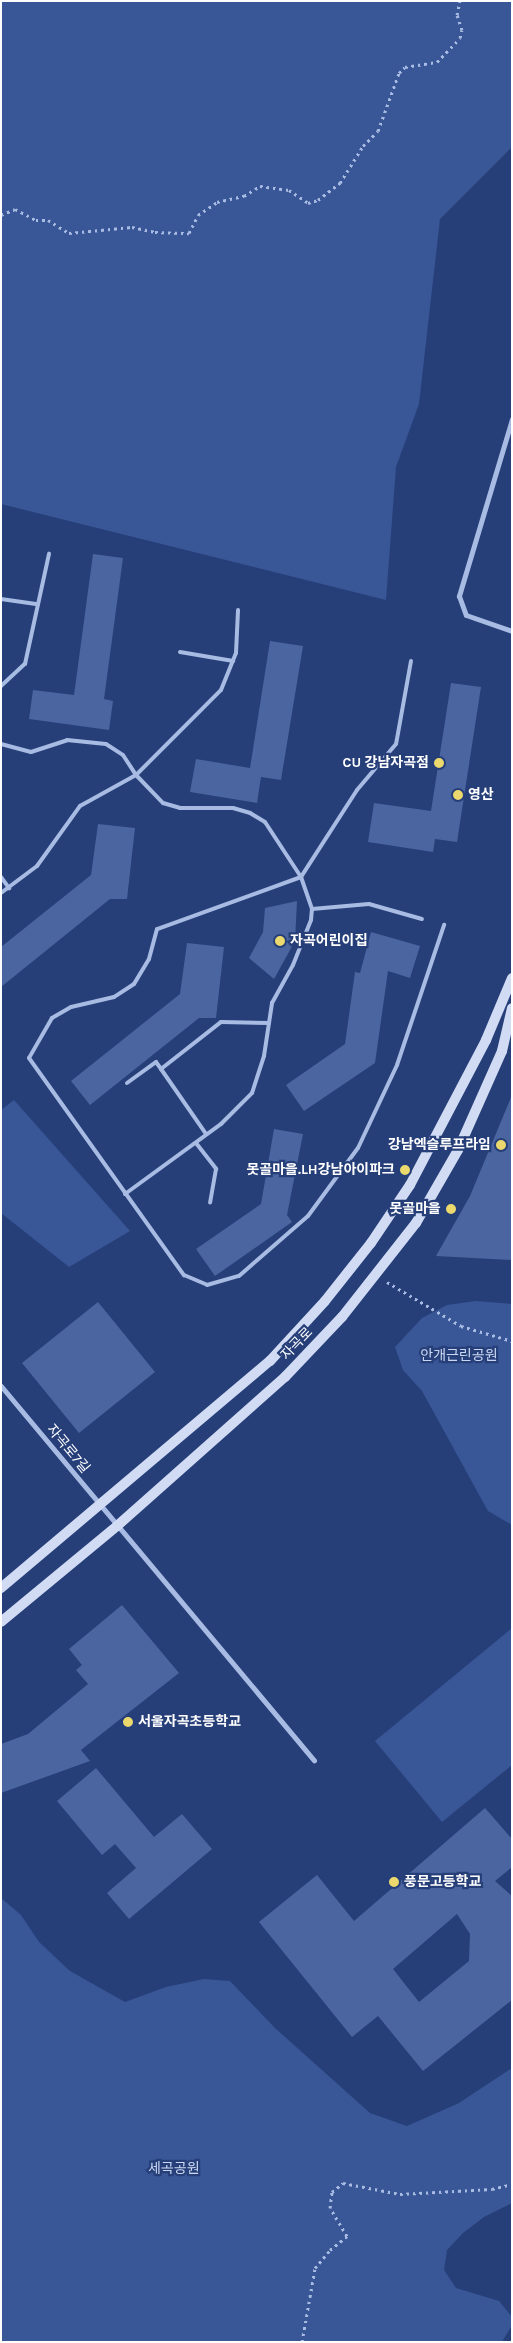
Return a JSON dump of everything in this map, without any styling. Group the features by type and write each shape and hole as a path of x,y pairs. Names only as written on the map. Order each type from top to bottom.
{"main road":[{"name":"자곡로","path":"1,1588 270,1361 325,1301 372,1243 410,1185 486,1040 512,978"},
{"name":"자곡로","path":"1,1622 117,1526 285,1377 342,1317 416,1223 458,1150 502,1051 512,1008"}],"street":[{"path":"512,419 459,596 466,615 512,631"},
{"name":"자곡로7길","path":"1,1386 314,1761"}],"lane":[{"path":"1,686 25,664 49,554"},
{"path":"1,599 38,604"},
{"path":"1,893 37,866 80,806 136,775 221,690 233,661 238,610"},
{"path":"180,652 233,661"},
{"path":"411,661 396,744 356,790 302,877 157,929 149,959 134,984 114,997 71,1007 52,1018 29,1058 184,1275 207,1285 239,1276 308,1216 358,1148 397,1065 444,924"},
{"path":"1,744 31,752 67,740 106,744 123,755 136,775 163,802 180,808 233,808 250,813 265,822 302,877 312,909 311,920 293,965 272,1004 252,1093 196,1143 125,1194"},
{"path":"1,877 9,888"},
{"path":"312,909 370,904 422,918"},
{"path":"161,1069 221,1022 269,1022"},
{"path":"128,1083 156,1062 206,1134"},
{"path":"196,1143 216,1169 210,1202"}],"path":[{"path":"1,215 15,209 36,220 48,220 69,233 132,227 155,232 189,233 198,215 217,202 244,196 260,186 289,190 308,203 318,200 340,183 363,146 378,131 399,73 405,67 437,62 460,38 462,30 457,15 460,1"},
{"path":"376,1275 461,1326 512,1341"},
{"path":"302,2342 315,2268 330,2250 347,2236 330,2208 332,2192 343,2183 400,2194 492,2189 512,2184"}],"green space":[{"path":"1,1 512,1 512,147 440,219 419,404 396,467 386,600 1,504"},
{"path":"14,1100 130,1231 69,1267 1,1213 1,1110"},
{"name":"안개근린공원","path":"476,1301 512,1304 512,1525 488,1511 422,1391 403,1370 395,1347 422,1318 447,1305"},
{"path":"512,1628 512,1765 442,1822 375,1741"},
{"name":"세곡공원","path":"1,1898 21,1915 39,1942 70,1971 125,2002 166,1987 204,1979 230,1981 275,2028 370,2113 407,2126 459,2103 512,2068 512,2203 484,2217 463,2233 447,2250 444,2270 456,2288 499,2301 512,2317 512,2325 502,2342 1,2342"}],"building":[{"path":"93,554 123,558 104,699 113,701 109,730 29,719 33,690 74,695"},
{"path":"270,641 303,646 281,780 261,777 257,803 190,792 196,759 250,768"},
{"path":"451,683 481,687 457,842 435,839 433,852 368,842 374,803 431,811"},
{"path":"98,824 135,828 127,899 110,899 1,987 1,947 91,875"},
{"path":"297,901 295,941 274,979 249,958 263,932 265,908"},
{"path":"371,932 420,946 410,978 388,971 375,1063 304,1111 286,1085 345,1044 355,972 360,973"},
{"path":"187,943 224,947 216,1018 199,1018 90,1105 71,1081 180,994"},
{"name":"강남엑슬루프라임","path":"512,1095 512,1260 436,1256 470,1196"},
{"path":"274,1129 303,1134 287,1215 292,1222 215,1276 196,1249 261,1204"},
{"path":"98,1302 155,1372 79,1433 22,1363"},
{"path":"122,1605 179,1673 81,1750 90,1761 1,1793 1,1744 28,1734 88,1684 76,1670 82,1665 69,1649"},
{"path":"96,1768 154,1837 182,1814 212,1849 129,1919 107,1893 136,1868 115,1844 102,1855 57,1801"},
{"path":"485,1808 512,1839 512,1867 495,1881 512,1896 512,2000 423,2071 378,2016 352,2037 259,1922 317,1875 354,1921","holes":["457,1914 470,1934 469,1961 419,2002 393,1969"]}],"place":[{"name":"CU 강남자곡점","path":"439,763"},
{"name":"영산","path":"458,795"},
{"name":"자곡어린이집","path":"280,941"},
{"name":"강남엑슬루프라임","path":"501,1145"},
{"name":"못골마을.LH강남아이파크","path":"405,1170"},
{"name":"못골마을","path":"451,1209"},
{"name":"서울자곡초등학교","path":"128,1722"},
{"name":"풍문고등학교","path":"394,1882"}]}
